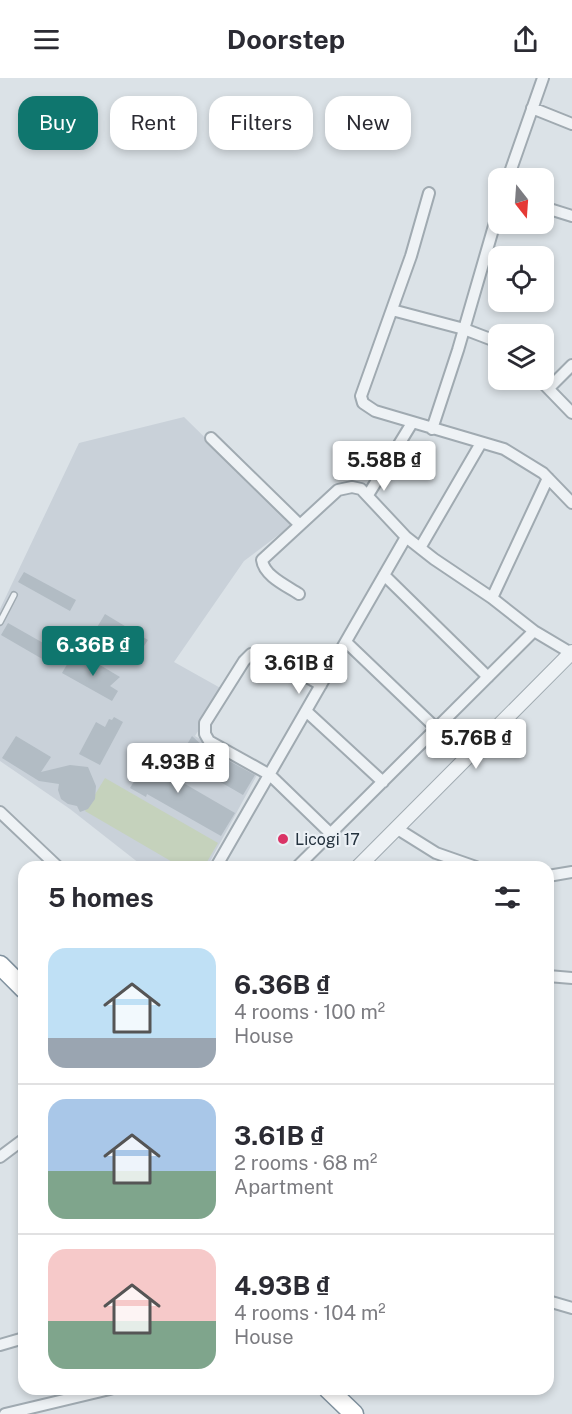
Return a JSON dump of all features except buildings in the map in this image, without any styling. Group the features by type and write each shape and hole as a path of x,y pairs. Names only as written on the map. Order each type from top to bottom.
{"highway":[{"path":"0,965 18,983"},
{"path":"334,1395 354,1414"}],"street":[{"path":"511,168 543,78"},
{"path":"532,108 572,124"},
{"path":"429,193 411,256 362,396 363,403 375,411 504,449 548,478 572,503"},
{"path":"554,210 572,216"},
{"path":"432,429 492,234"},
{"path":"392,310 464,329 488,338"},
{"path":"554,383 572,365"},
{"path":"551,390 572,413"},
{"path":"368,495 412,423"},
{"path":"211,438 299,524"},
{"path":"420,548 481,443"},
{"path":"492,598 548,478"},
{"path":"299,594 271,575 263,566 262,560 338,490 352,487 361,489 368,495 406,537 420,548 492,598 534,631 571,652 364,861"},
{"path":"220,861 406,537"},
{"path":"384,575 488,677"},
{"path":"303,861 534,631"},
{"path":"346,642 437,729"},
{"path":"321,685 273,658 251,654 244,661 205,723 205,734 209,741 270,775 331,834"},
{"path":"306,711 383,782"},
{"path":"0,812 52,861"},
{"path":"396,828 436,854 458,861"},
{"path":"554,875 572,872"},
{"path":"554,976 572,978"},
{"path":"0,1157 18,1144"},
{"path":"554,1303 572,1308"},
{"path":"0,1345 18,1340"},
{"path":"5,1414 85,1395"}],"lane":[{"path":"0,622 14,595"}],"shaded area":[{"path":"184,417 293,524 244,561 174,662 224,690 195,736 258,773 210,861 136,861 70,809 0,761 0,609 79,443"}],"green space":[{"path":"105,778 218,843 208,861 171,861 85,811"}],"place":[{"name":"Licogi 17","path":"283,839"}]}
